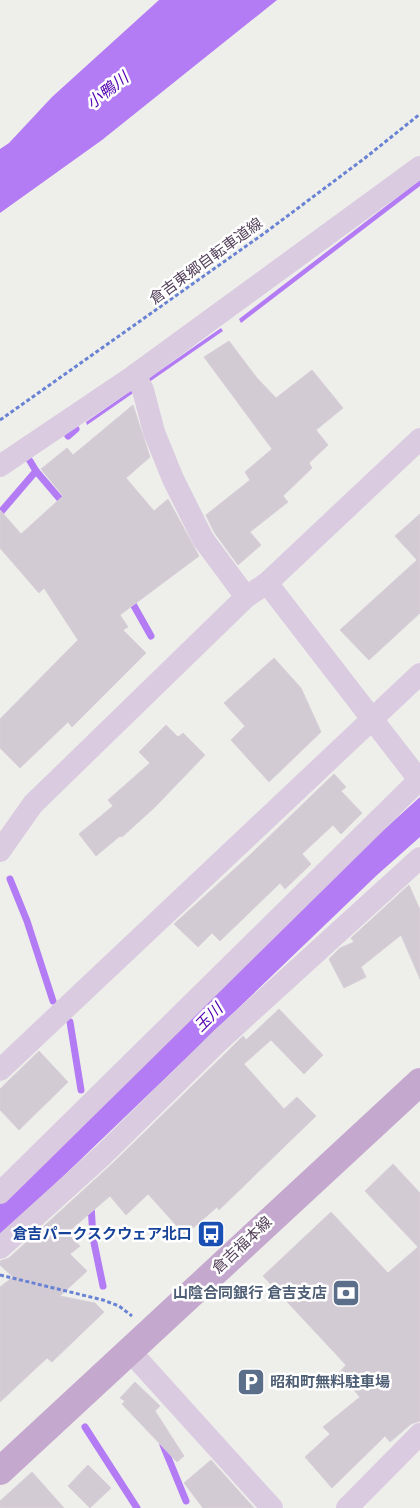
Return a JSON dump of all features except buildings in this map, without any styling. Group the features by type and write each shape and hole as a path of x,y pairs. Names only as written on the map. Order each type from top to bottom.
{"main road":[{"name":"倉吉福本線","path":"0,1471 420,1082"}],"street":[{"path":"0,466 135,375 420,167"},
{"path":"135,375 143,390 154,432 173,479 203,539 246,597"},
{"path":"0,851 33,804 246,597 267,583 420,439"},
{"path":"0,1193 420,780 267,583"},
{"path":"0,1070 420,674"},
{"path":"0,1248 102,1155 221,1039 420,858"},
{"path":"129,1350 272,1508"},
{"path":"347,1508 420,1434"}],"path":[{"name":"倉吉東郷自転車道線","path":"0,420 266,232 420,114"},
{"path":"0,1275 119,1306 150,1331"}],"water":[{"name":"小鴨川","path":"159,0 277,0 102,140 0,213 0,149 9,143 52,97"},
{"path":"420,180 420,186 241,323 239,319"},
{"path":"221,328 223,331 87,425 86,422"},
{"name":"玉川","path":"420,797 420,837 377,875 0,1237 0,1204 367,845"}],"waterway":[{"path":"68,436 76,429"},
{"path":"30,461 36,471 65,505"},
{"path":"0,513 36,471"},
{"path":"129,597 151,636"},
{"path":"10,879 27,921 53,1001"},
{"path":"70,1022 81,1090"},
{"path":"91,1205 93,1238 103,1286"},
{"path":"85,1427 137,1508"},
{"path":"163,1445 186,1501"}],"place":[{"name":"倉吉パークスクウェア北口","path":"211,1234"},
{"name":"山陰合同銀行 倉吉支店","path":"346,1293"},
{"name":"昭和町無料駐車場","path":"251,1382"}]}
